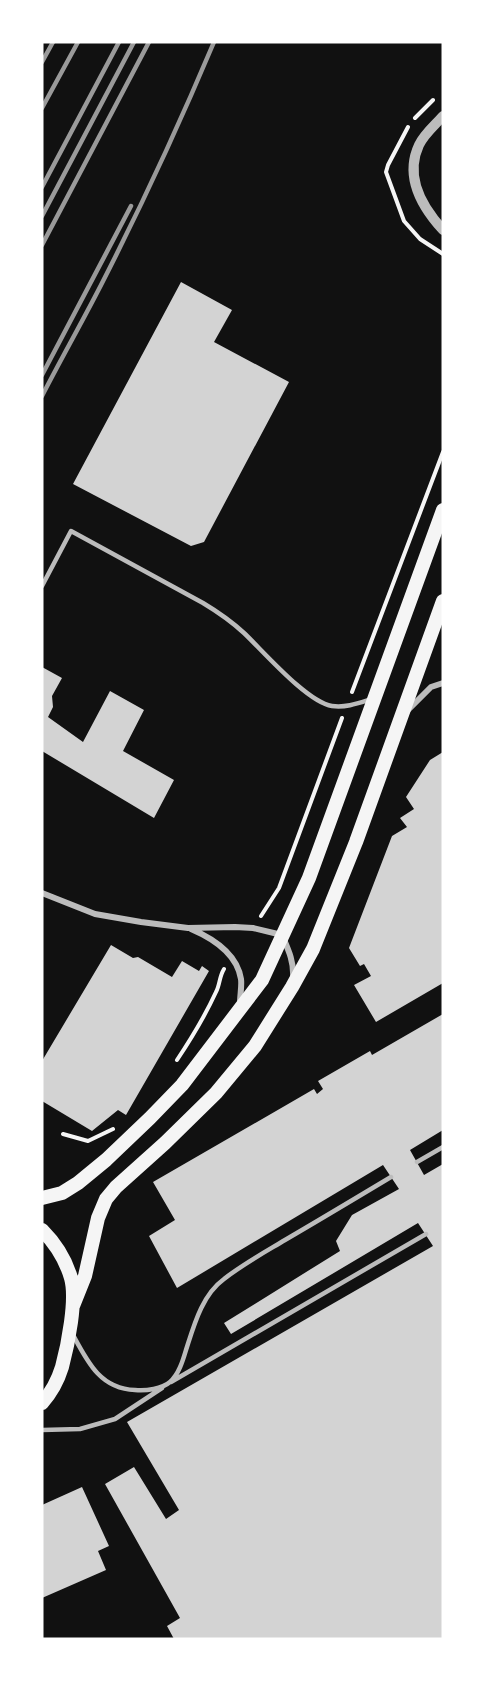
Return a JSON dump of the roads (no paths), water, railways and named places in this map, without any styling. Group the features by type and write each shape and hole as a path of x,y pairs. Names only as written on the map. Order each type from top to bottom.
{"main road":[{"path":"42,1198 62,1193 78,1183 150,1118 182,1085 262,980 309,878 443,510"},
{"path":"73,1306 85,1276 98,1218 106,1199 116,1186 165,1143 216,1093 255,1046 313,949 356,842 443,601"},
{"path":"42,1230 64,1260 72,1280 73,1306 62,1367 55,1385 42,1404"}],"street":[{"path":"443,116 419,143 414,160 414,176 419,197 443,230"},
{"path":"403,715 431,687 443,683"},
{"path":"42,893 95,915 188,928 253,928 282,935 294,967 292,987"},
{"path":"188,928 208,936 232,958 241,979 240,1008"}],"lane":[{"path":"42,586 71,531 223,615 319,702 330,706 346,707 374,698"},
{"path":"417,1162 443,1147"},
{"path":"70,1328 98,1374 110,1384 142,1391 170,1383 184,1358 201,1307 222,1280 251,1260 391,1177"},
{"path":"42,1430 80,1428 115,1419 170,1383 426,1234"}],"railway":[{"path":"42,62 53,42"},
{"path":"42,108 78,42"},
{"path":"42,187 119,42"},
{"path":"42,216 134,42"},
{"path":"42,245 149,42"},
{"path":"42,396 130,227 214,42"},
{"path":"42,375 131,206"}]}
